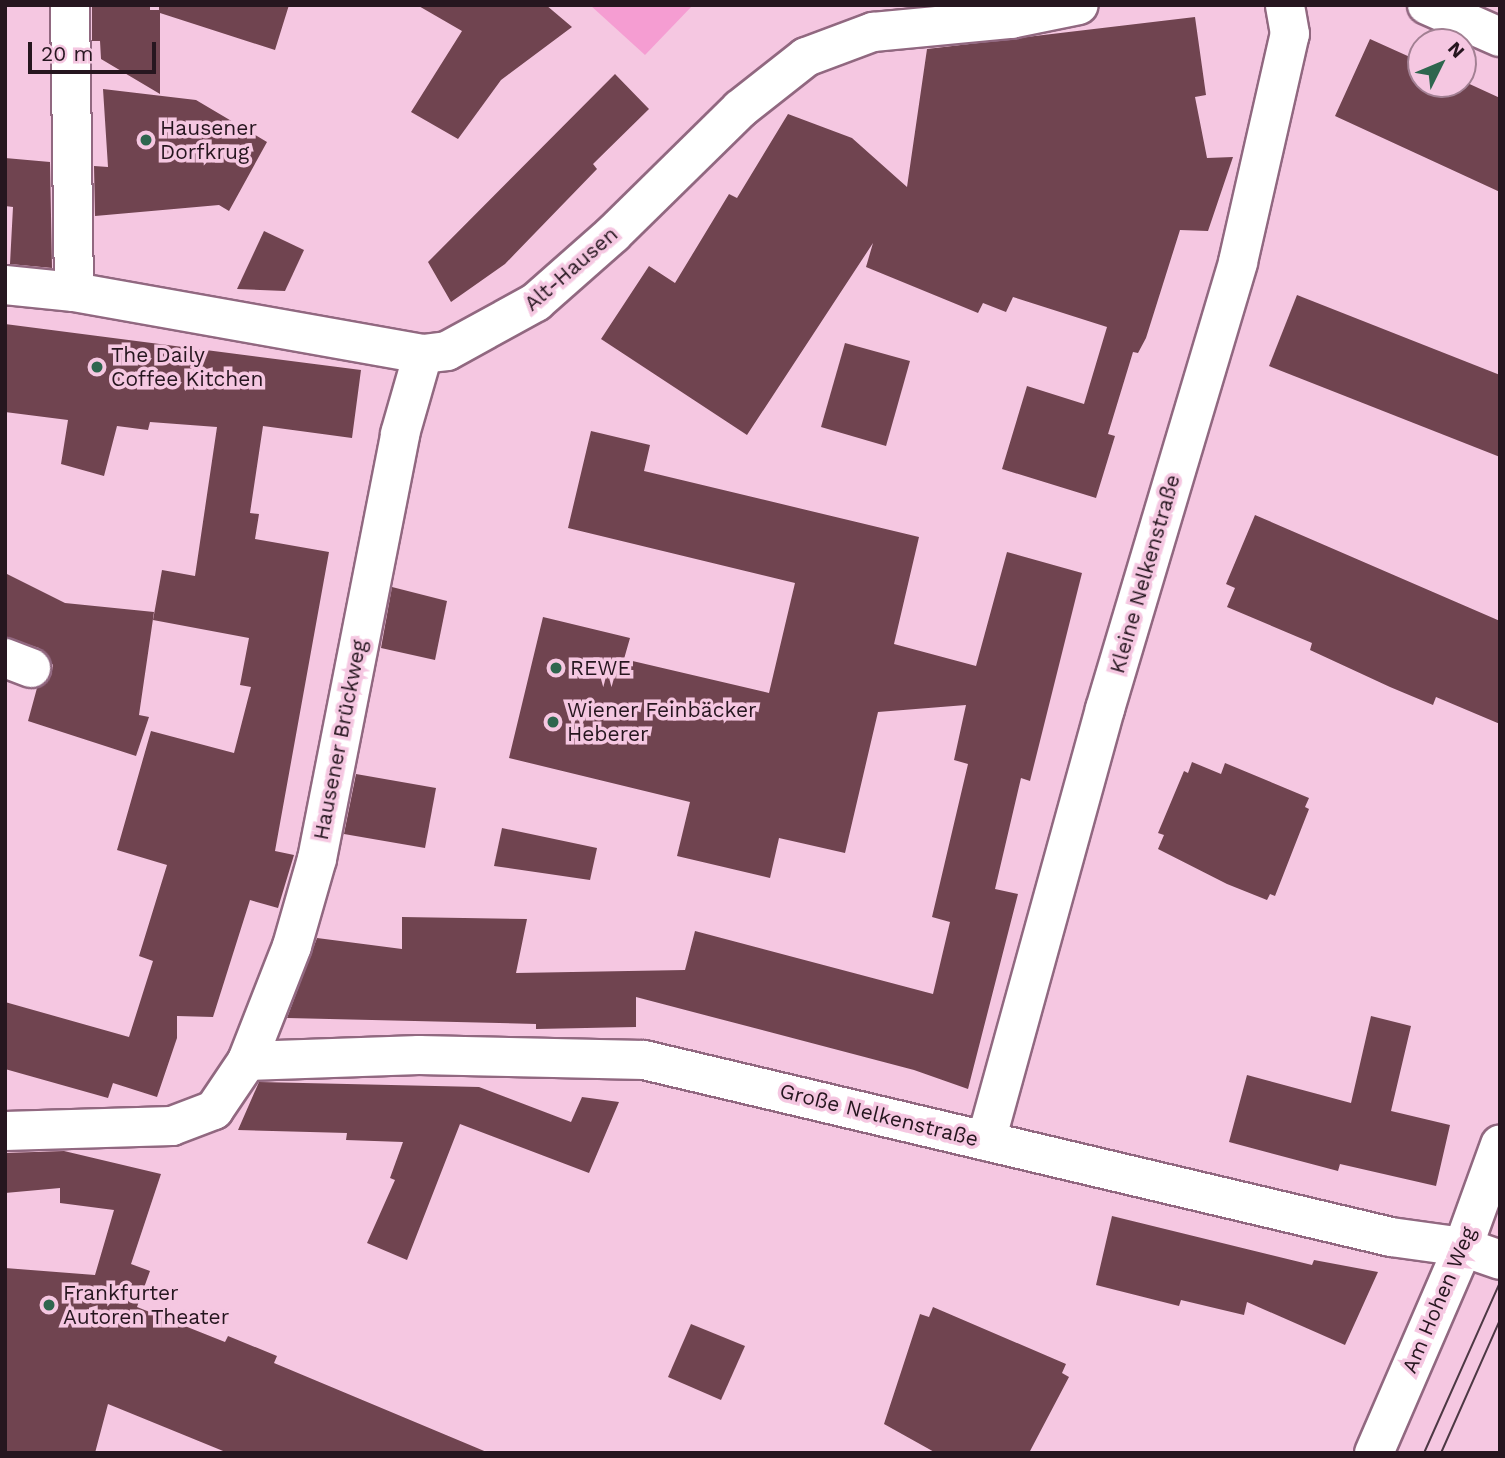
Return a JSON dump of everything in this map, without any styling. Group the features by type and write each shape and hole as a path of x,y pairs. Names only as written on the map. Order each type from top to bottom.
{"street":[{"path":"70,5 74,292"},
{"name":"Alt-Hausen","path":"5,285 74,292 422,354 471,340 536,302 613,234 740,109 806,57 873,32 1011,19 1079,5"},
{"name":"Kleine Nelkenstraße","path":"986,1141 1105,709 1238,262 1290,34 1285,5"},
{"path":"1427,5 1500,37"},
{"name":"Hausener Brückweg","path":"5,1131 172,1126 214,1110 247,1061 292,946 317,859 400,435 422,354"},
{"name":"Große Nelkenstraße","path":"247,1061 419,1055 645,1060 1391,1237 1463,1247 1500,1260"},
{"name":"Am Hohen Weg","path":"1374,1453 1463,1247 1500,1145"}],"shaded area":[{"path":"590,5 693,5 645,55"}],"building":[{"path":"92,5 150,5 150,10 159,10 159,5 289,5 275,50 160,13 160,94 101,59 100,41 92,41"},
{"path":"417,5 546,5 572,27 501,80 458,139 411,112 462,31"},
{"path":"1195,17 1206,95 1195,97 1207,158 1233,157 1208,231 1180,230 1146,338 1138,353 1133,352 1108,434 1115,436 1096,498 1002,469 1027,386 1084,404 1107,327 1013,297 1006,312 983,303 978,313 866,267 873,243 747,435 601,339 649,266 675,283 729,194 737,198 788,114 852,138 907,187 927,49"},
{"path":"1370,39 1407,56 1407,98 1477,98 1477,87 1500,98 1500,192 1335,116"},
{"path":"615,74 649,109 593,164 597,169 505,264 451,302 428,262"},
{"path":"103,89 196,100 267,142 229,211 219,205 95,216 94,166 108,167"},
{"path":"5,158 50,162 52,268 10,264 13,207 5,206"},
{"path":"264,231 304,250 285,291 237,289"},
{"path":"1297,295 1500,375 1500,457 1269,366"},
{"path":"5,324 361,370 352,438 263,426 250,513 259,514 255,539 329,552 275,851 294,855 278,908 250,900 213,1017 177,1016 177,1038 157,1097 113,1083 108,1098 5,1069 5,1002 129,1037 153,961 139,956 167,865 117,850 151,731 234,753 251,687 240,685 249,638 153,620 162,570 195,576 217,427 150,422 148,430 117,426 104,476 61,464 68,420 5,412"},
{"path":"845,343 910,361 886,446 821,427"},
{"path":"591,431 650,445 644,471 919,537 894,644 976,666 1007,552 1082,573 1030,781 1021,778 995,889 1018,894 968,1089 914,1070 636,997 636,1027 536,1029 536,1024 287,1018 317,938 402,949 402,917 527,919 516,973 685,970 695,931 933,994 950,922 932,917 968,764 954,760 966,705 878,712 845,853 779,838 770,878 677,856 690,802 509,758 543,617 630,638 624,659 769,693 795,583 568,528"},
{"path":"1255,515 1500,621 1500,724 1436,697 1433,705 1390,687 1310,650 1312,643 1227,607 1235,588 1226,584"},
{"path":"5,573 65,603 154,612 139,715 149,717 136,756 28,721 37,688 51,676 53,665 39,648 5,637"},
{"path":"392,587 447,601 435,660 381,648"},
{"path":"1192,762 1221,774 1225,763 1309,798 1305,807 1309,809 1275,896 1270,894 1267,900 1227,884 1158,849 1164,835 1158,833 1184,771 1188,773"},
{"path":"356,774 436,788 425,848 344,834"},
{"path":"502,828 597,848 590,880 494,866"},
{"path":"1371,1016 1411,1026 1391,1111 1450,1125 1436,1186 1340,1164 1338,1171 1229,1142 1247,1075 1351,1103"},
{"path":"259,1082 479,1087 571,1122 582,1097 619,1102 589,1173 460,1124 407,1260 367,1243 395,1180 390,1178 403,1142 346,1140 347,1133 238,1130"},
{"path":"64,1151 161,1174 131,1264 150,1271 137,1307 225,1342 228,1336 277,1356 274,1363 489,1453 228,1453 108,1404 95,1453 5,1453 5,1268 95,1275 114,1210 60,1203 60,1188 5,1193 5,1153"},
{"path":"1112,1216 1312,1265 1314,1260 1378,1272 1345,1345 1247,1302 1244,1315 1181,1300 1179,1306 1096,1285"},
{"path":"933,1307 1066,1364 1062,1373 1069,1377 1029,1453 936,1453 884,1424 920,1314 929,1317"},
{"path":"691,1324 745,1346 721,1400 668,1377"}],"tram line":[{"path":"1424,1453 1500,1282"},
{"path":"1441,1453 1500,1320"}],"place":[{"name":"Hausener Dorfkrug","path":"146,140"},
{"name":"The Daily Coffee Kitchen","path":"97,367"},
{"name":"REWE","path":"556,668"},
{"name":"Wiener Feinbäcker Heberer","path":"553,722"},
{"name":"Frankfurter Autoren Theater","path":"49,1305"}]}
